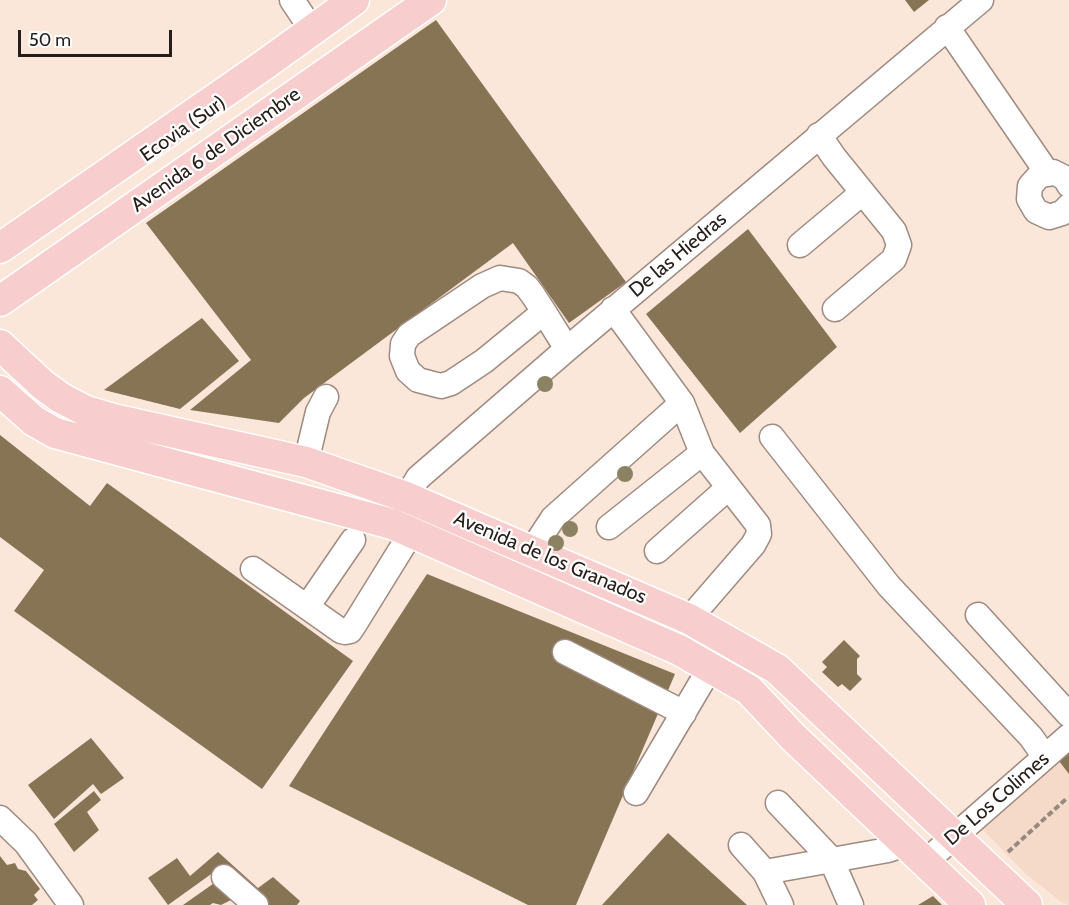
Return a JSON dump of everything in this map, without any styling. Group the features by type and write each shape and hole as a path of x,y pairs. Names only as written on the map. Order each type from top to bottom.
{"main road":[{"path":"0,248 354,0"},
{"name":"Avenida 6 de Diciembre","path":"0,301 431,0"},
{"name":"Avenida de los Granados","path":"0,345 43,385 61,398 86,411 306,462 406,497 689,619 777,669 1027,905"},
{"name":"Avenida de los Granados","path":"0,392 34,421 55,433 401,528 679,650 749,690 793,737 970,905"}],"street":[{"path":"292,0 312,30"},
{"name":"Ecovia (Sur)","path":"0,258 367,0"},
{"path":"0,290 409,0"},
{"name":"De las Hiedras","path":"307,607 341,631 350,631 401,528 406,497 418,478 613,309 981,0"},
{"path":"947,27 1060,172 1039,176 1030,186 1029,199 1036,211 1049,217 1062,213 1069,206"},
{"path":"819,135 862,193 894,231 899,245 894,259 835,309"},
{"path":"800,245 862,193"},
{"path":"544,312 484,361 451,383 441,386 418,380 408,371 402,356 403,344 409,335 482,286 500,278 519,281 527,287 544,312 567,349"},
{"path":"613,309 682,403 702,453 758,525 759,534 753,546 689,619"},
{"path":"306,462 318,412 326,397"},
{"path":"532,550 553,519 682,403"},
{"path":"772,437 888,586 1031,737 1045,757"},
{"path":"609,527 702,453"},
{"path":"657,551 728,488"},
{"path":"253,569 307,607 353,540"},
{"path":"978,615 1069,715"},
{"path":"565,652 684,713"},
{"path":"636,793 710,668"},
{"name":"De Los Colimes","path":"915,854 954,837 1069,735"},
{"path":"778,803 831,859 851,905"},
{"path":"0,818 26,843 72,905"},
{"path":"741,845 765,872 781,905"},
{"path":"765,872 888,850 915,854"},
{"path":"224,877 256,905"}],"path":[{"path":"989,868 1066,800"}],"shaded area":[{"path":"1069,747 1069,905 1060,901 1027,875 979,826"}],"building":[{"path":"905,0 929,0 914,12"},
{"path":"436,20 626,282 569,323 513,243 304,398 279,423 190,410 251,360 146,223"},
{"path":"748,229 837,347 740,433 646,314"},
{"path":"202,318 239,361 180,409 104,390"},
{"path":"0,435 90,506 107,483 353,661 262,789 14,611 44,570 0,537"},
{"path":"427,574 675,674 576,905 528,905 289,786"},
{"path":"844,640 860,656 857,659 857,674 862,679 850,691 842,684 838,687 822,672 827,667 822,662"},
{"path":"91,738 124,778 101,794 93,784 54,819 28,785"},
{"path":"1069,753 1069,774 1059,761"},
{"path":"94,791 101,800 87,812 99,830 74,852 54,824"},
{"path":"668,833 723,883 747,905 602,905"},
{"path":"218,852 258,888 273,877 300,901 297,905 264,905 221,867 168,905 148,878 177,858 190,876"},
{"path":"0,856 7,865 15,863 18,869 26,871 40,889 34,895 38,900 32,905 0,905"},
{"path":"220,879 233,899 221,905 213,903 183,905"},
{"path":"933,896 942,905 918,905"}]}
